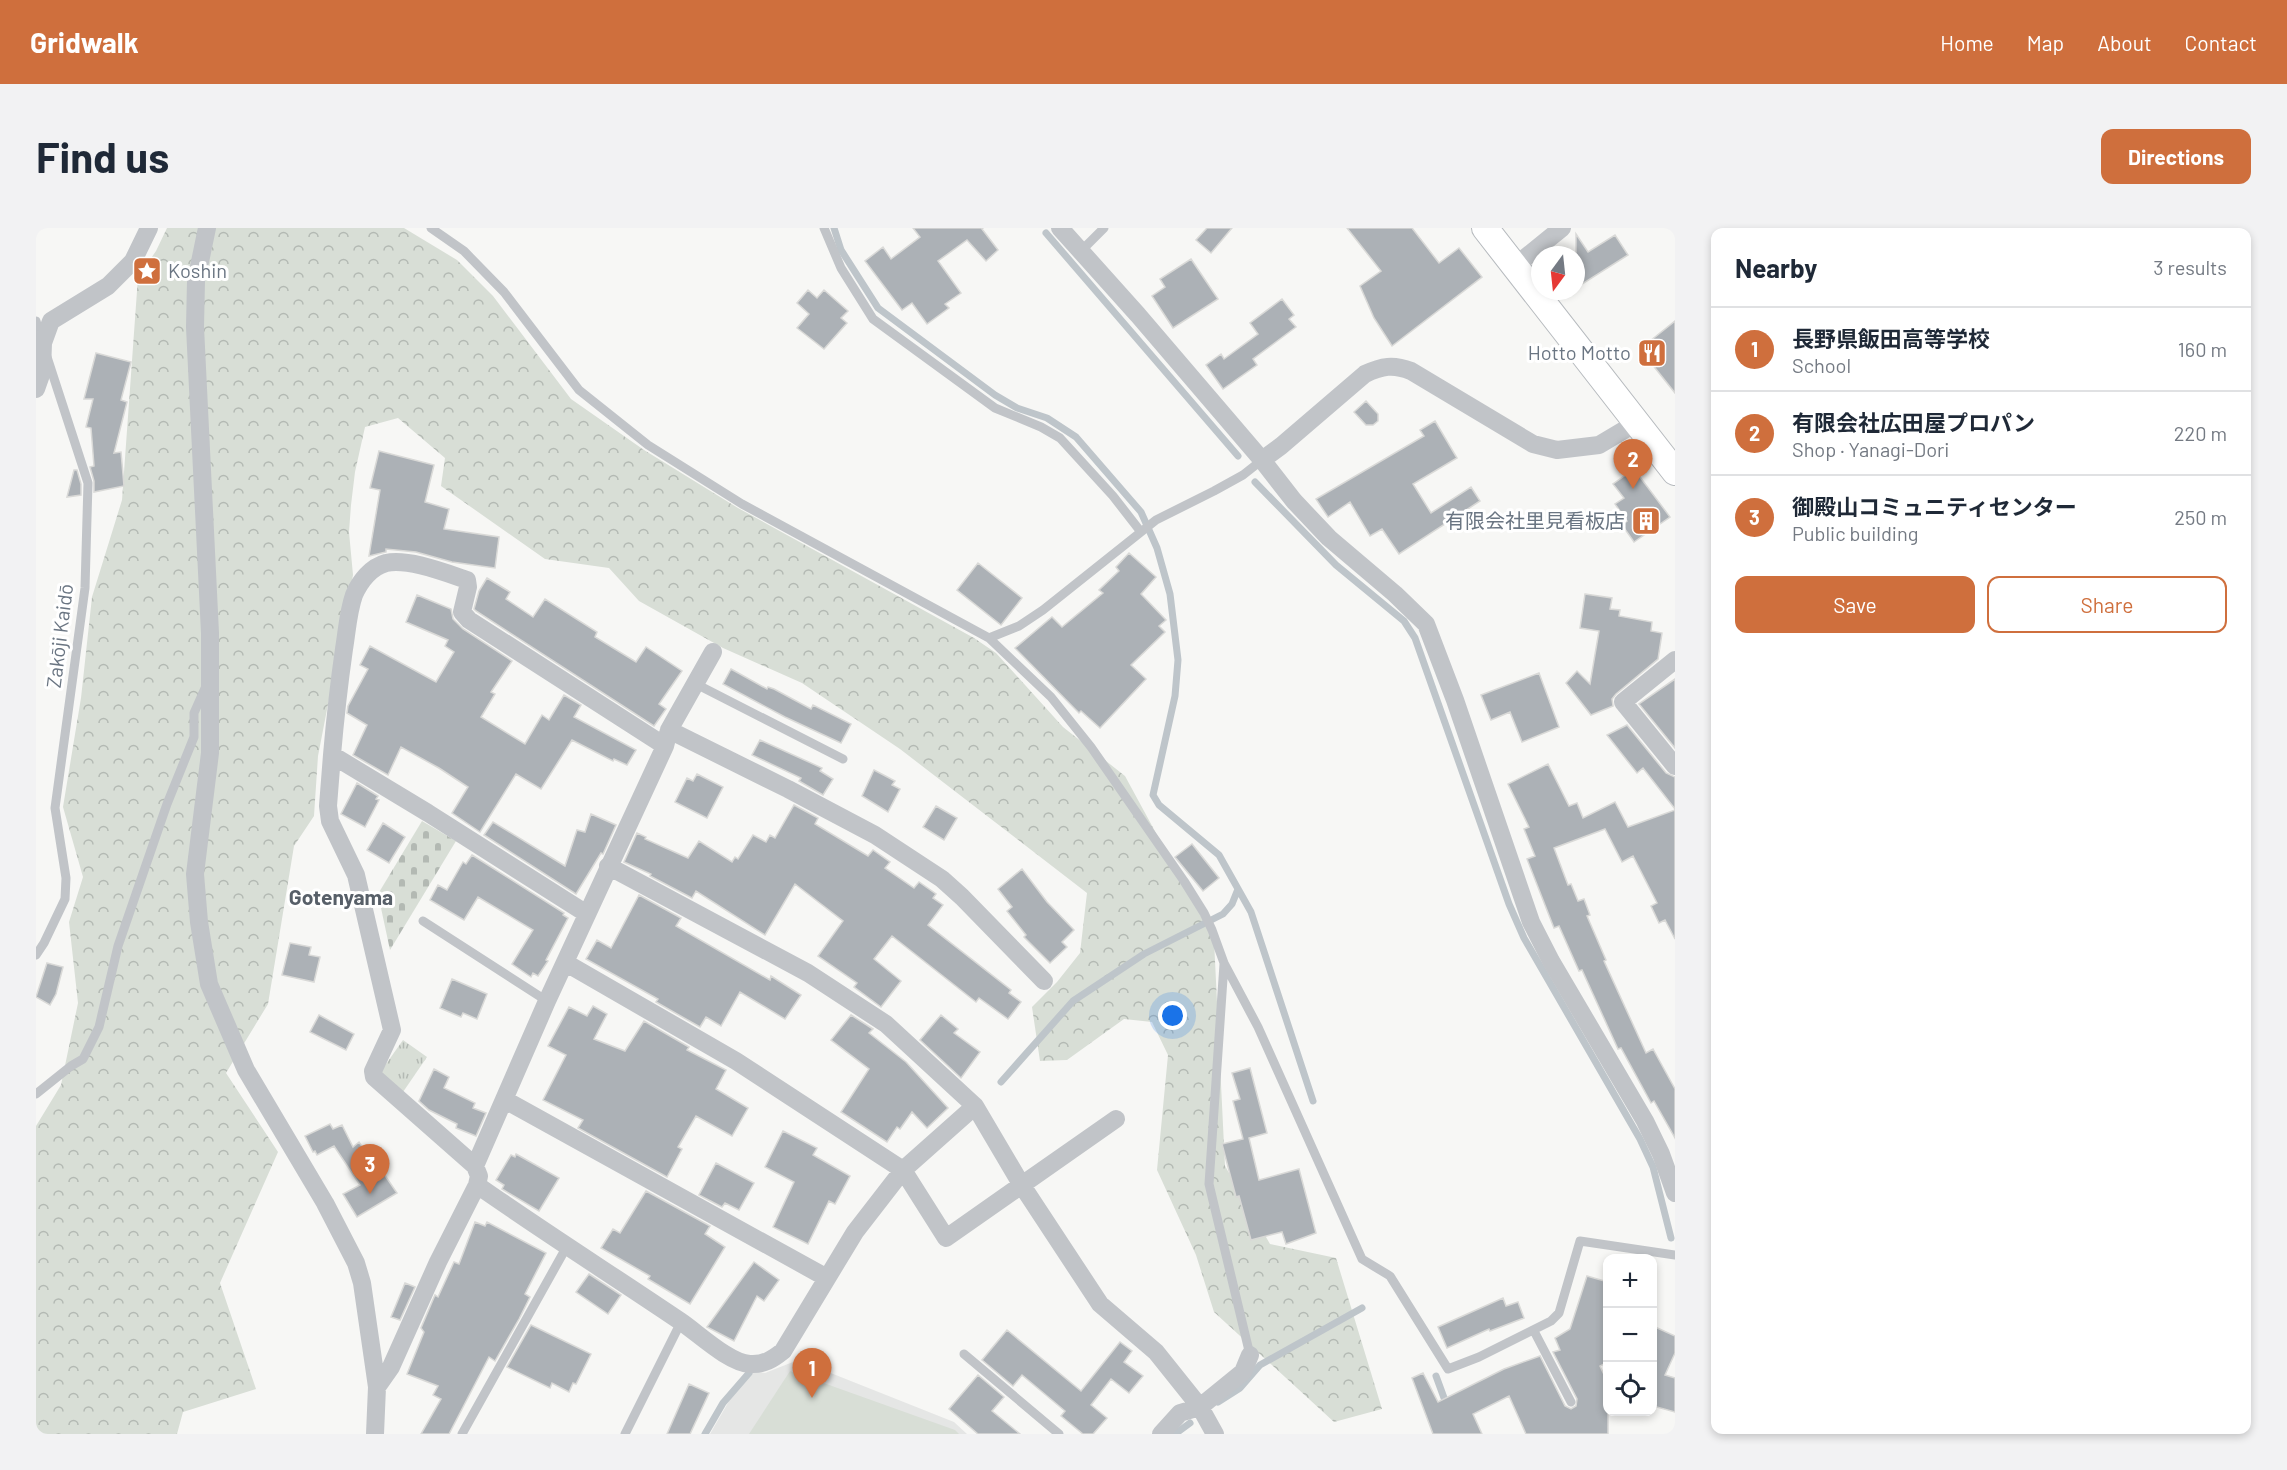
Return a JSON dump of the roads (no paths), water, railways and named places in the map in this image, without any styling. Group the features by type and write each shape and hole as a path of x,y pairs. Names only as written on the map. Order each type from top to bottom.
{"street":[{"path":"36,389 42,372 43,343 51,321 108,286 133,261 149,228"},
{"path":"207,228 196,281 195,327 210,633 210,753 195,874 199,922 209,984 246,1070 349,1246 362,1283 377,1386 375,1434"},
{"path":"1060,228 1262,460 1293,501 1329,538 1395,594 1426,624 1451,689 1531,922 1551,961 1645,1121 1661,1154 1675,1193"},
{"path":"1485,228 1675,472"},
{"path":"1515,266 1562,228"},
{"path":"1262,460 1365,374 1381,367 1397,366 1411,371 1533,444 1557,450 1599,445 1636,423"},
{"path":"377,1386 392,1367 438,1262 477,1185 479,1176 475,1166 374,1077 373,1071 392,1030 356,875 330,821 328,806 350,609 362,580 373,570 385,563 400,562 467,580 468,587 462,612 469,620 667,738 788,789 875,835 942,879 1044,981"},
{"path":"475,1166 547,1001 667,738 712,652"},
{"path":"1675,660 1623,702 1675,766"},
{"path":"332,755 587,914"},
{"path":"608,866 808,973 885,1024 975,1106 1021,1184 1100,1304 1156,1352 1200,1407 1215,1434"},
{"path":"566,963 736,1061 903,1170 946,1238 1116,1119"},
{"path":"505,1100 827,1278"},
{"path":"477,1185 566,1248 681,1322 734,1360 749,1364 767,1362 783,1351 855,1232 903,1170 975,1106"},
{"path":"1161,1434 1180,1413 1200,1407 1243,1372 1251,1355"}],"lane":[{"path":"431,228 464,251 504,292 579,390 648,445 742,504 988,638 1051,697 1091,747 1184,880 1204,913 1224,963 1258,1027 1362,1259 1390,1276 1448,1369 1551,1321 1559,1313 1580,1241 1675,1255"},
{"path":"824,228 842,268 873,319 995,408 1041,427 1060,438 1113,496 1141,532"},
{"path":"1080,252 1104,228"},
{"name":"Zakōji Kaidō","path":"36,321 88,483 85,588 55,808 66,878 65,899 36,955"},
{"path":"988,638 1027,621 1156,520 1243,475 1262,460"},
{"path":"36,1094 70,1066 83,1059 99,1027 122,935 167,804 194,737 194,713 210,677"},
{"path":"696,684 843,759"},
{"path":"423,921 547,1001"},
{"path":"1224,963 1209,1184 1251,1355"},
{"path":"462,1434 566,1248"},
{"path":"625,1434 681,1322"},
{"path":"1534,1330 1571,1402"},
{"path":"964,1354 1059,1434"}],"waterway":[{"path":"834,228 841,250 878,308 995,395 1017,408 1047,418 1076,437 1141,512 1157,548 1170,594 1178,660 1175,696 1153,795 1159,805 1219,855 1251,912 1313,1101"},
{"path":"1046,233 1238,456"},
{"path":"1255,482 1336,565 1404,621 1415,638 1509,904 1524,938 1640,1139 1653,1167 1671,1238"},
{"path":"1001,1082 1073,1001 1144,954 1223,914 1232,904 1238,889"},
{"path":"1218,1402 1240,1388 1260,1365 1362,1308"},
{"path":"705,1434 723,1403 749,1373"},
{"path":"1436,1376 1447,1406"},
{"path":"1175,1434 1190,1423"}],"place":[{"name":"Koshin","path":"147,271"},
{"name":"Hotto Motto","path":"1652,353"},
{"name":"有限会社広田屋プロパン","path":"1633,489"},
{"name":"有限会社里見看板店","path":"1646,521"},
{"name":"御殿山コミュニティセンター","path":"370,1194"},
{"name":"長野県飯田高等学校","path":"812,1398"}],"district":[{"name":"Gotenyama","path":"341,898"}]}
